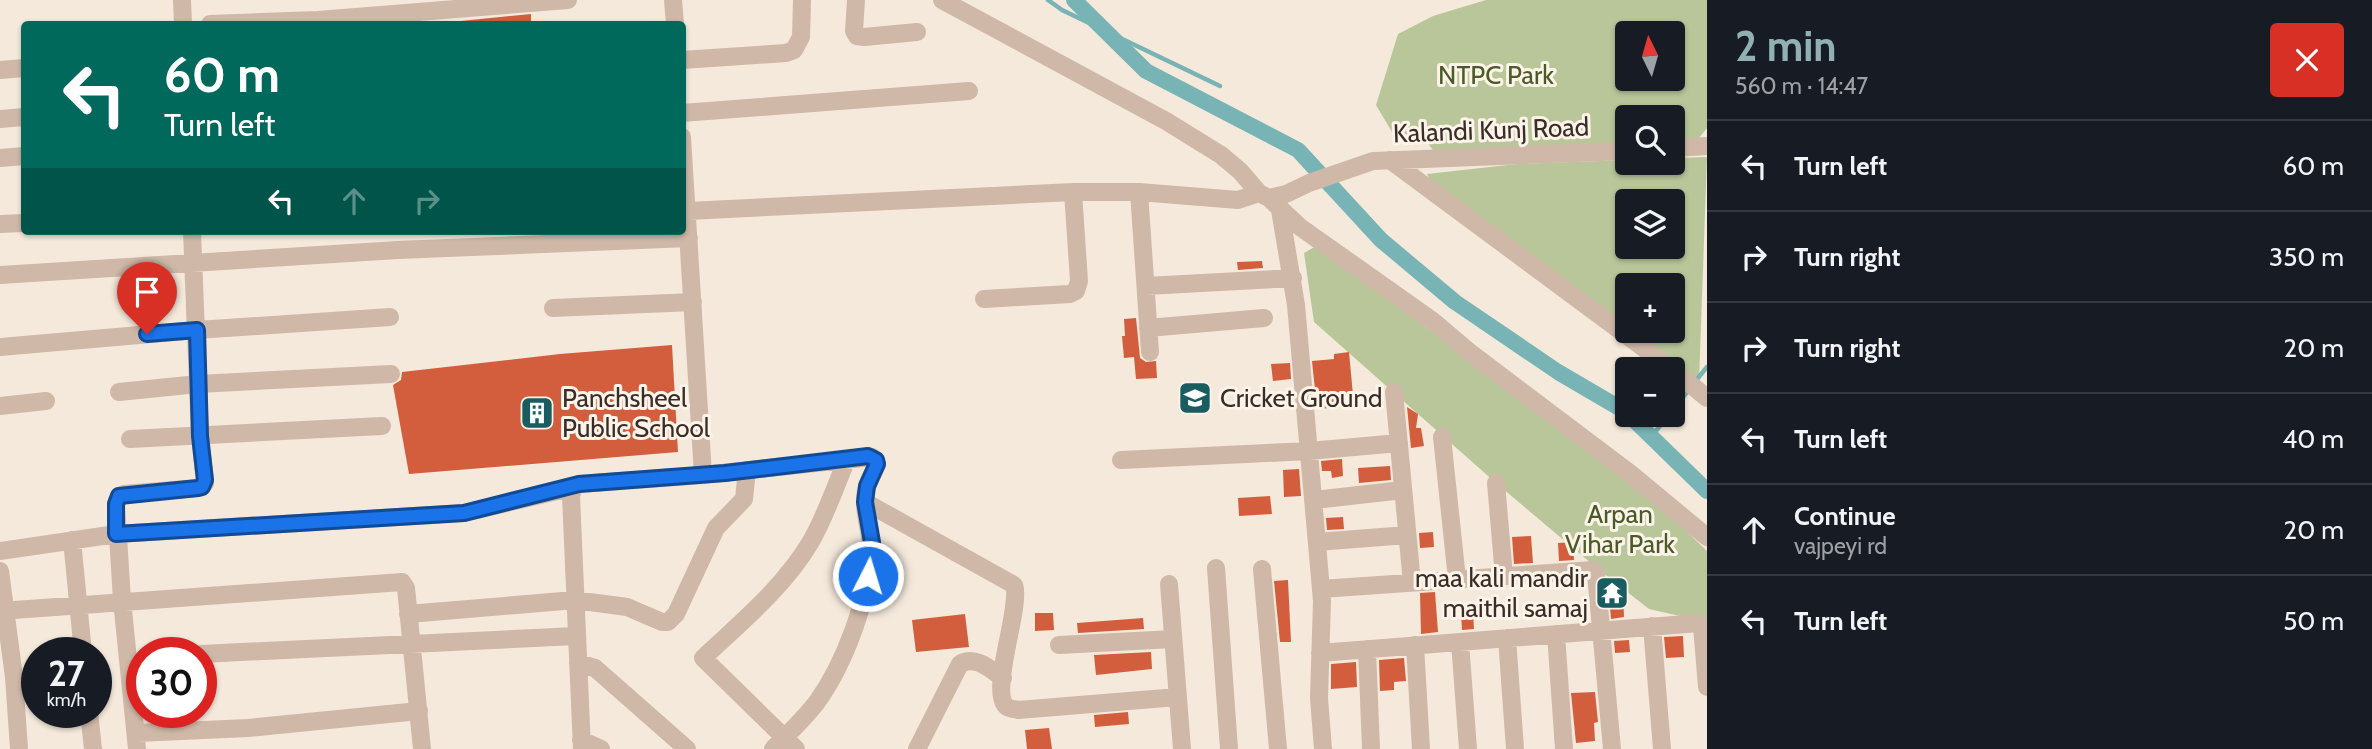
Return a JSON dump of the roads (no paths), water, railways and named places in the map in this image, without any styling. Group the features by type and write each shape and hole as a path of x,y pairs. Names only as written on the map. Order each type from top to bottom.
{"street":[{"path":"183,0 183,21"},
{"path":"291,21 568,0"},
{"path":"673,0 675,21"},
{"path":"686,60 786,53 794,50 800,37 802,0"},
{"path":"856,0 854,31 857,36 917,32"},
{"path":"942,0 1166,121 1221,155 1315,238 1433,321 1472,354 1631,474 1707,537"},
{"path":"0,69 21,68"},
{"path":"686,113 969,91"},
{"path":"0,119 21,117"},
{"path":"1685,147 1705,146"},
{"name":"Kalandi Kunj Road","path":"688,211 1073,191 1270,200 1357,165 1390,160 1615,151"},
{"path":"0,158 21,156"},
{"path":"1390,160 1687,381"},
{"path":"984,299 1070,294 1076,291 1079,281 1073,191"},
{"path":"1139,192 1150,352"},
{"path":"686,194 703,475"},
{"path":"1270,200 1293,278 1321,589 1320,698 1323,749"},
{"path":"0,224 21,223"},
{"path":"130,637 122,600 116,534 116,504 119,496 202,487 205,480 200,436 192,235"},
{"path":"0,275 194,261 689,238"},
{"path":"1146,286 1293,278"},
{"path":"554,308 693,302"},
{"path":"0,347 390,317"},
{"path":"1148,327 1264,318"},
{"path":"119,392 198,384 391,374"},
{"path":"1394,392 1412,583"},
{"path":"0,406 46,401"},
{"path":"130,439 382,426"},
{"path":"1442,437 1457,579"},
{"path":"1121,460 1309,451 1399,443"},
{"path":"0,551 116,534 464,513 579,484 703,475 868,456 876,460 877,464 867,486 865,502 871,550 868,576 858,615 831,678 785,745 703,658 752,612 804,551 813,537 847,459"},
{"path":"408,614 575,600 627,607 668,622 676,614 716,528 744,499 747,470"},
{"path":"1496,483 1504,576"},
{"path":"574,486 570,496 582,745 608,746"},
{"path":"1314,500 1403,490"},
{"path":"865,502 1014,585 1016,594 1003,678 1004,703 1007,707 1018,710 1178,697"},
{"path":"1317,542 1407,535"},
{"path":"72,540 81,637"},
{"path":"1216,568 1229,749"},
{"path":"1262,569 1278,749"},
{"path":"1321,589 1593,570 1596,574 1603,630 1612,749"},
{"path":"0,571 7,688 18,724 19,749"},
{"path":"2,610 398,581 406,588 422,749"},
{"path":"1169,584 1182,749"},
{"path":"1320,653 1699,623 1705,638 1707,687"},
{"path":"1653,626 1661,749"},
{"path":"1556,634 1564,749"},
{"path":"217,653 576,636"},
{"path":"1507,638 1515,749"},
{"path":"1059,645 1173,639"},
{"path":"1460,642 1468,749"},
{"path":"1415,645 1421,749"},
{"path":"1367,649 1371,749"},
{"path":"917,749 960,664 965,661 980,663 1003,678"},
{"path":"578,663 595,668 688,749"},
{"path":"137,741 419,711"},
{"path":"0,726 18,724"},
{"path":"91,728 93,749"}],"waterway":[{"path":"1048,0 1062,10 1220,86"},
{"path":"1074,0 1146,71 1298,150 1381,240 1455,302 1558,372 1615,405"},
{"path":"1694,383 1707,367"},
{"path":"1685,395 1689,390"},
{"path":"1641,427 1707,491"},
{"path":"1651,437 1659,427"}],"place":[{"name":"Cricket Ground","path":"1195,398"},
{"name":"Panchsheel Public School","path":"537,413"},
{"name":"maa kali mandir maithil samaj","path":"1612,593"}],"park label":[{"name":"NTPC Park","path":"1496,75"},
{"name":"Arpan Vihar Park","path":"1620,529"}]}
